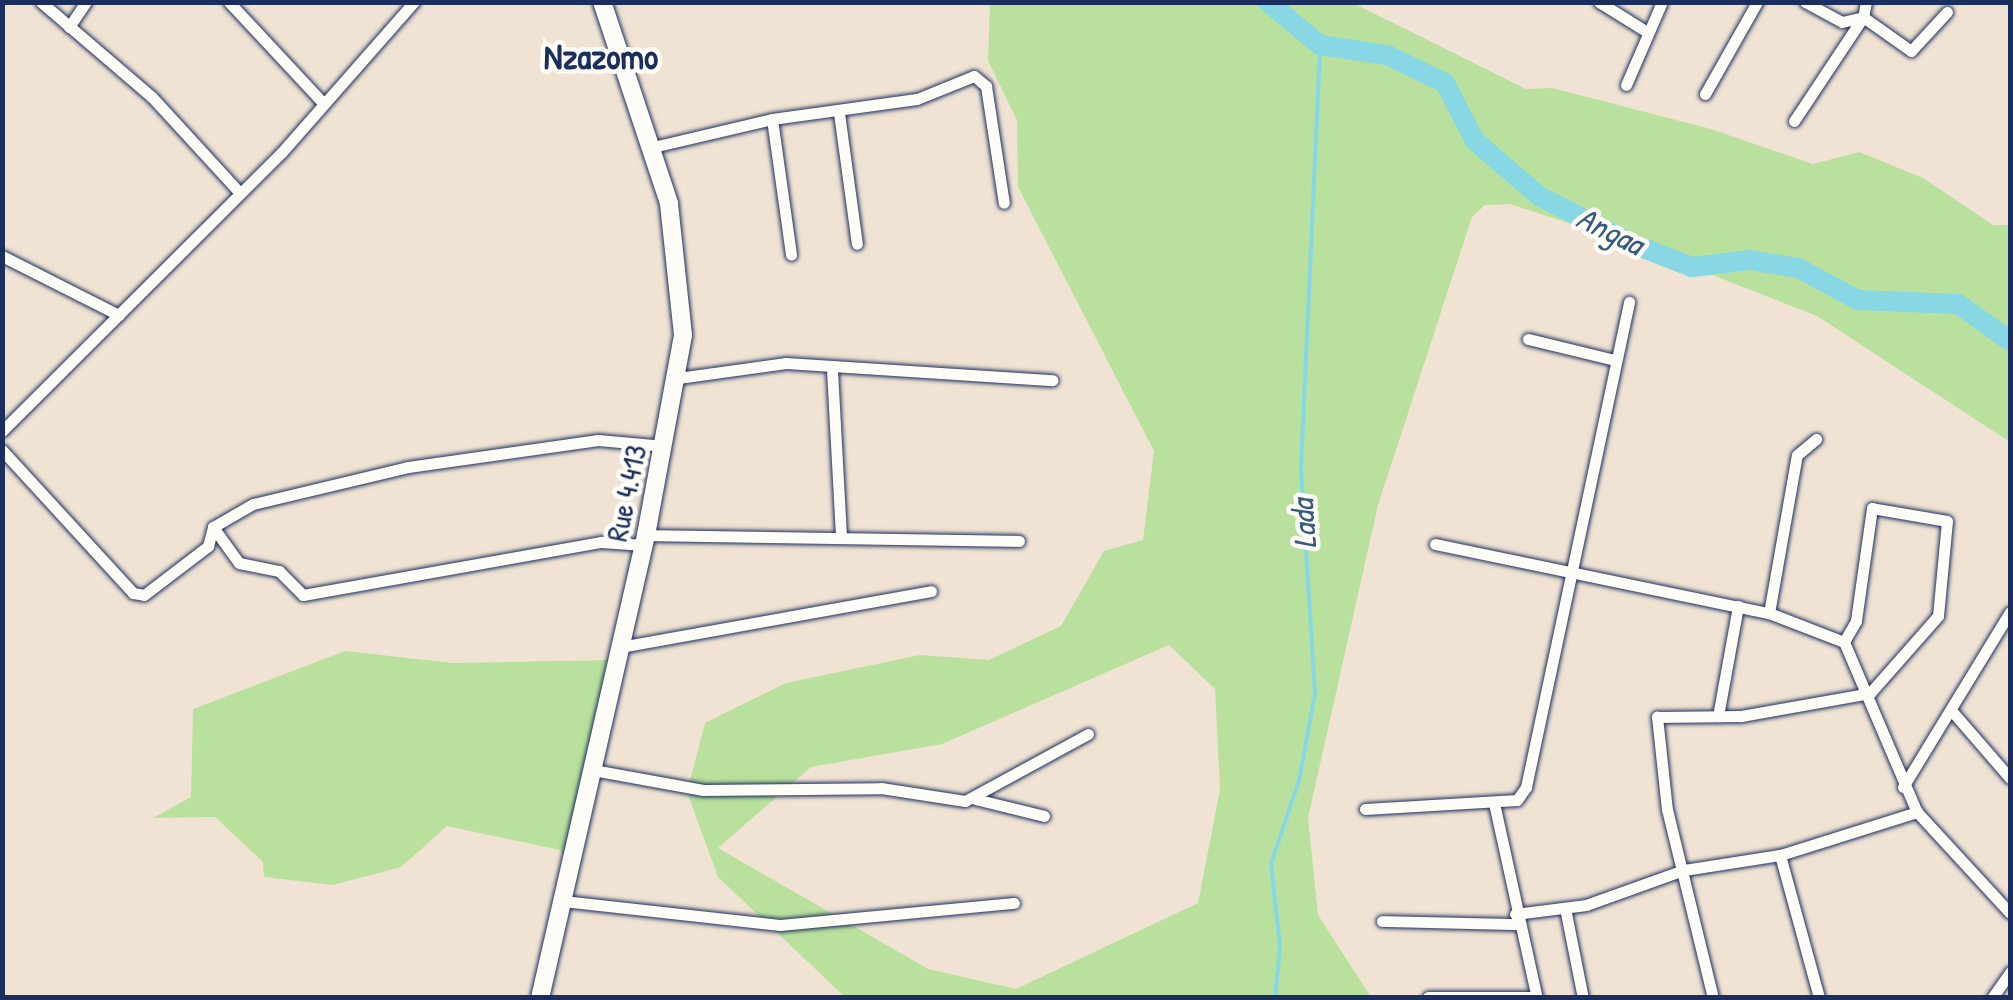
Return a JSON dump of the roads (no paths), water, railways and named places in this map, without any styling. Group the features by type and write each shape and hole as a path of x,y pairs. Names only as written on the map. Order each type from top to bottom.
{"street":[{"path":"41,2 152,96 240,194"},
{"path":"69,27 86,2"},
{"path":"229,2 324,104"},
{"path":"2,431 240,194 414,2"},
{"name":"Rue 4.413","path":"540,998 678,378 682,290 653,146 602,2"},
{"path":"1599,2 1647,32"},
{"path":"1626,85 1662,2"},
{"path":"1705,94 1757,2"},
{"path":"1805,2 1842,22 1863,17 1911,51 1947,12"},
{"path":"1794,120 1863,17 1866,2"},
{"path":"653,146 772,119 839,113 980,78 1004,202"},
{"path":"839,113 857,244"},
{"path":"772,119 791,256"},
{"path":"2,256 119,314"},
{"path":"1365,809 1517,800 1526,787 1629,302"},
{"path":"1528,339 1614,360"},
{"path":"678,378 786,363 832,370 1052,380"},
{"path":"832,370 841,535"},
{"path":"2,450 133,593 144,595 208,546 212,527 253,504 408,467 598,440 665,446"},
{"path":"1769,613 1797,456 1816,440"},
{"path":"1713,998 1667,810 1656,717 1718,716 1870,692 1938,616 1947,522 1872,508 1856,621 1844,642"},
{"path":"212,527 239,562 279,571 303,595 601,542 841,535 1019,542"},
{"path":"1435,544 1572,569 1769,613 1844,642 1870,692 1902,788 1917,812 2010,909"},
{"path":"620,647 931,591"},
{"path":"1718,716 1738,606"},
{"path":"1902,788 2010,612"},
{"path":"1951,710 2010,776"},
{"path":"975,799 1088,734"},
{"path":"593,770 703,790 882,788 975,799 1044,816"},
{"path":"1428,998 1537,997 1516,919 1494,803"},
{"path":"1382,921 1516,919 1565,908 1684,870 1780,855 1917,812"},
{"path":"1780,855 1818,998"},
{"path":"563,901 780,925 1014,903"},
{"path":"1565,908 1583,998"},
{"path":"1992,998 2010,972"}],"waterway":[{"name":"Angaa","path":"1268,2 1320,45 1387,55 1445,83 1475,141 1539,196 1633,244 1692,267 1749,260 1798,268 1858,300 1958,304 2010,341"},
{"name":"Lada","path":"1275,998 1280,947 1271,864 1299,781 1315,693 1301,468 1320,45"}],"district":[{"name":"Nzazomo","path":"601,57"}]}
